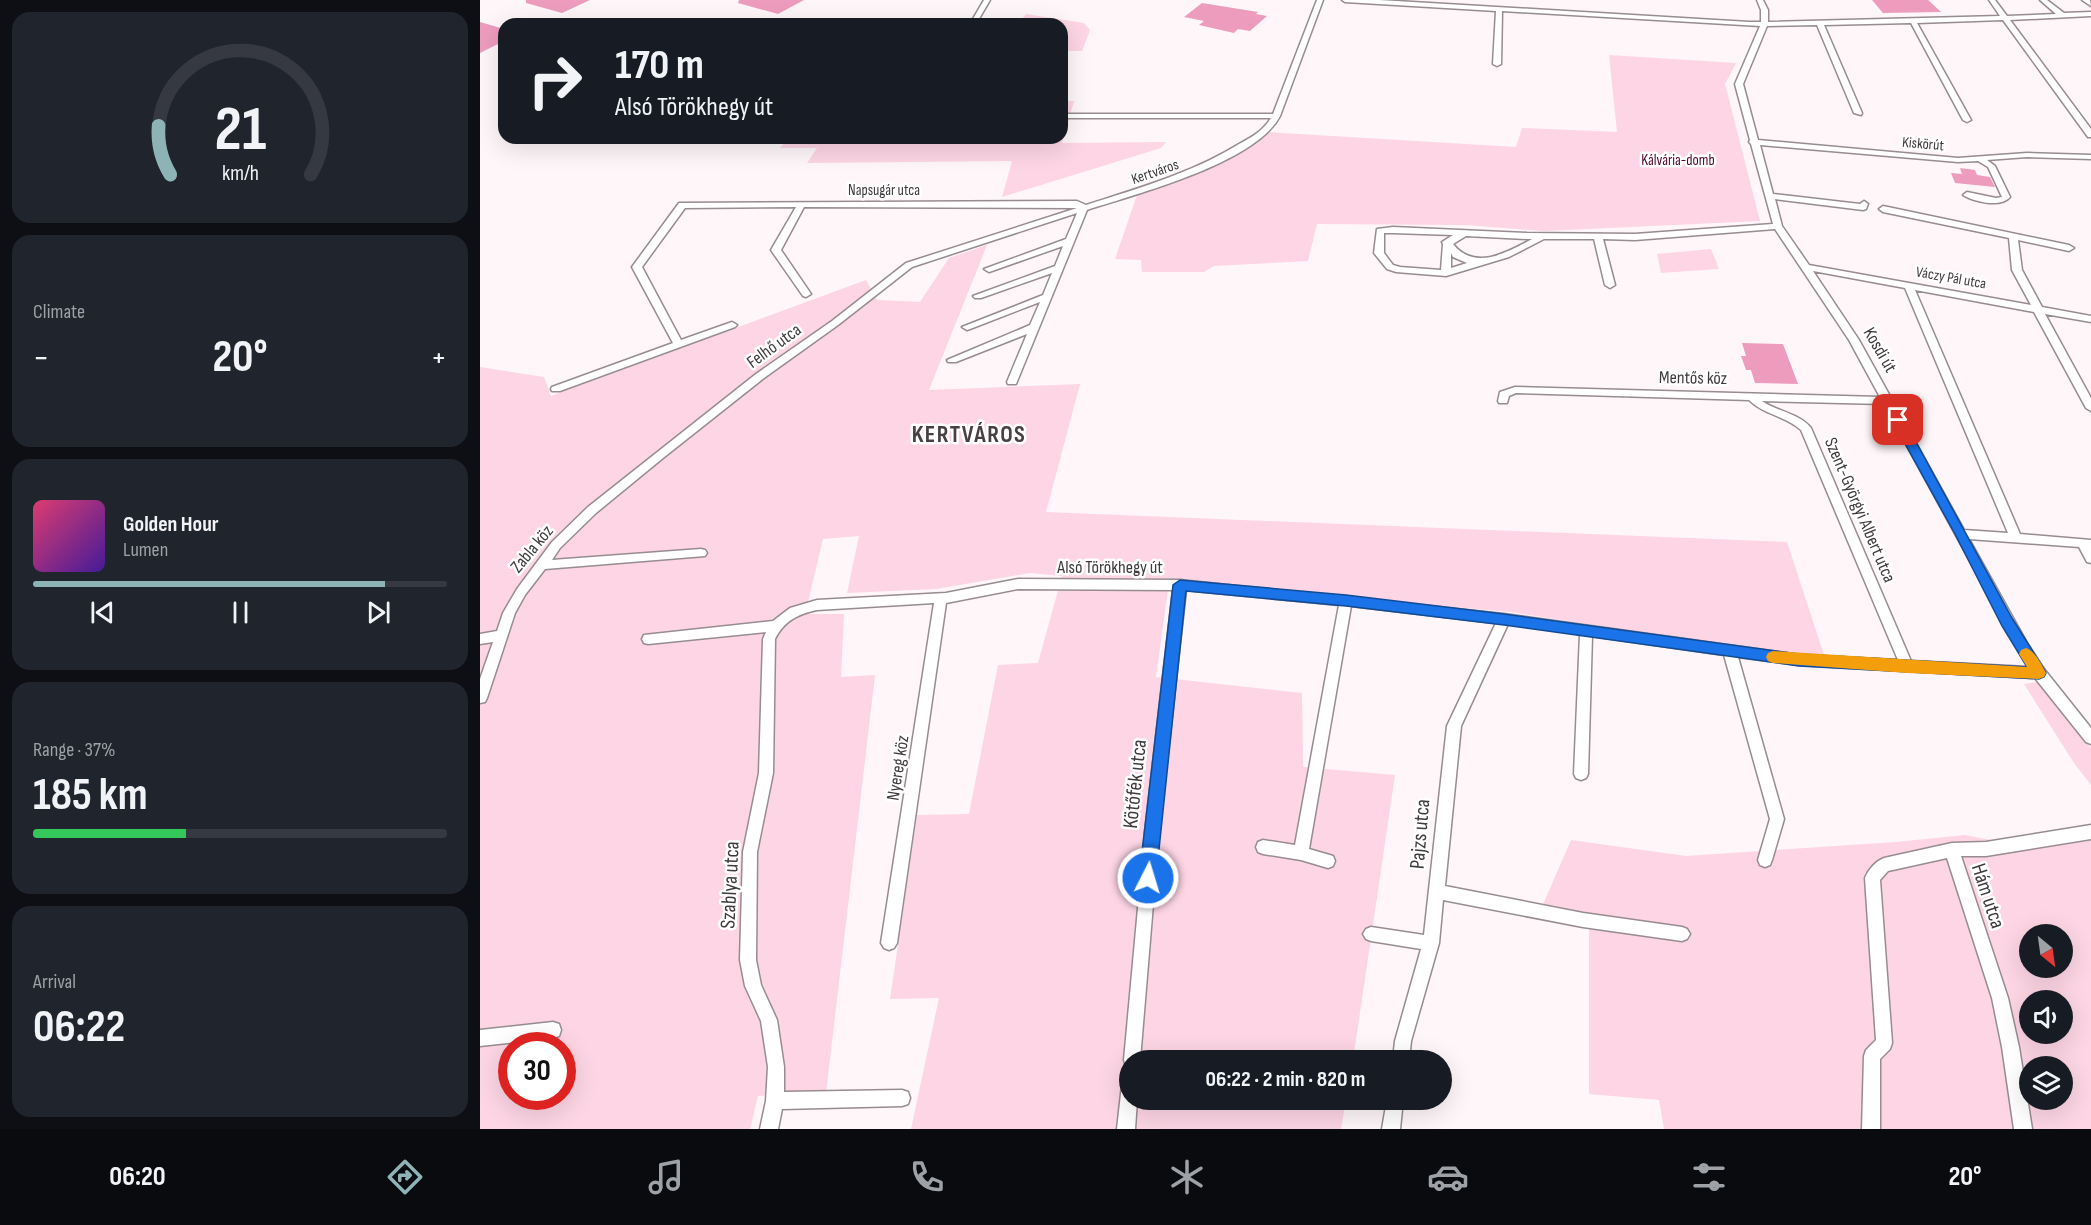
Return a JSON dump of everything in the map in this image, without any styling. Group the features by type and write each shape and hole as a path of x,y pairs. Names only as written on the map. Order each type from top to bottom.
{"street":[{"path":"976,18 987,0"},
{"name":"Kertváros","path":"909,265 1084,207 1158,186 1216,162 1266,131 1276,116 1320,0"},
{"path":"1345,0 1762,24 2091,15"},
{"path":"1761,0 1766,10 1762,24"},
{"path":"1992,0 2091,135"},
{"path":"2043,0 2063,16"},
{"path":"2085,0 2091,4"},
{"path":"1497,64 1499,9"},
{"path":"1912,21 1966,120"},
{"path":"1820,23 1858,113"},
{"name":"Kosdi út","path":"1762,24 1762,35 1742,72 1739,84 1753,142 1778,226 1854,340 1962,534 2007,622 2039,673 2091,738"},
{"path":"1068,116 1276,116"},
{"name":"Kiskörút","path":"1753,142 1936,159 1981,160 2027,155 2091,157"},
{"path":"1967,195 2000,202 2006,197 1991,166 1981,160"},
{"path":"1769,196 1863,207 1864,204"},
{"path":"802,204 776,250 806,294"},
{"name":"Napsugár utca","path":"678,344 637,267 682,205 1077,204 1084,207"},
{"path":"1012,382 1084,207"},
{"path":"1883,209 2069,248"},
{"path":"1542,236 1499,258 1446,273 1399,270 1390,267 1379,253 1380,231 1651,237 1778,226"},
{"path":"1427,231 1437,235 1448,244 1458,257 1480,262"},
{"path":"1446,273 1448,244 1454,238 1467,232"},
{"path":"1598,237 1610,285"},
{"path":"2013,237 2017,270 2091,408"},
{"path":"988,269 1070,241"},
{"name":"Felhő utca","path":"659,455 909,265"},
{"path":"978,296 1060,267"},
{"name":"Váczy Pál utca","path":"1805,267 2091,319"},
{"path":"1908,285 2016,538"},
{"path":"967,327 1048,296"},
{"path":"556,388 732,325"},
{"path":"952,360 1035,327"},
{"name":"Mentős köz","path":"1503,401 1504,394 1515,390 1888,400"},
{"name":"Szent-Györgyi Albert utca","path":"1751,396 1761,407 1800,422 1806,428 1907,667"},
{"name":"Zabla köz","path":"480,698 509,613 540,565 556,545 592,510 659,455"},
{"path":"1962,534 2087,543 2091,559"},
{"path":"540,565 701,553"},
{"name":"Alsó Törökhegy út","path":"772,633 786,615 800,608 817,605 941,598 1018,584 1180,585 1504,619 1799,660 2039,673"},
{"name":"Kötőfék utca","path":"1133,1050 1152,832 1180,585"},
{"name":"Nyereg köz","path":"889,943 941,598"},
{"path":"1300,853 1346,601"},
{"name":"Pajzs utca","path":"1402,1050 1431,943 1454,726 1504,619"},
{"path":"1581,774 1586,631"},
{"path":"648,639 772,633"},
{"name":"Szablya utca","path":"769,1129 775,1101 776,1067 769,1020 753,986 748,960 750,852 766,773 772,633"},
{"path":"480,639 502,635"},
{"path":"1730,652 1777,819 1765,860"},
{"path":"1871,1129 1872,1056 1884,1043 1872,878 1884,865 1952,850 1986,849 2091,832"},
{"path":"1263,847 1300,853 1328,861"},
{"name":"Hám utca","path":"1952,850 2000,999 2017,1083 2023,1129"},
{"path":"1438,892 1583,920 1682,934"},
{"path":"1371,934 1431,943"},
{"path":"480,1038 553,1030"},
{"path":"775,1101 902,1098"},
{"path":"1126,1129 1128,1110"},
{"path":"1392,1129 1394,1110"}],"green space":[{"path":"1026,14 1052,18 1023,18"},
{"path":"1068,21 1084,23 1090,30 1082,51 1068,51"},
{"name":"Kálvária-domb","path":"1609,55 1736,63 1725,84 1760,221 1544,231 1465,225 1317,224 1308,261 1214,266 1204,272 1142,272 1141,260 1115,259 1137,195 1204,171 1235,154 1264,132 1516,147 1522,128 1617,132"},
{"path":"1068,101 1074,101 1068,122"},
{"path":"1166,142 1161,148 1002,197 1012,161 807,163 817,148 780,148 784,144"},
{"path":"987,245 929,390 1080,384 1046,512 1787,542 1826,661 1510,612 1169,582 1156,677 1302,693 1303,767 1395,775 1354,1050 1119,1050 1119,1110 1344,1110 1341,1129 911,1129 939,998 890,999 917,815 969,814 998,665 1038,663 1062,576 1030,573 936,589 847,593 859,536 823,539 805,614 844,614 841,677 875,675 826,1093 758,1096 750,1129 480,1129 480,367 544,377 551,396 866,280 877,300 920,302 949,258"},
{"path":"1711,249 1719,269 1661,273 1657,254"},
{"path":"2037,682 2091,748 2091,785 2074,763 2024,684"},
{"path":"2091,829 2091,1129 1664,1129 1659,1100 1589,1094 1589,913 1541,909 1571,840 1686,856 1896,842 1965,835 1996,841"}],"building":[{"path":"526,0 590,0 562,13 526,3"},
{"path":"739,0 804,0 778,14 738,3"},
{"path":"1872,0 1928,0 1941,12 1883,13"},
{"path":"1202,3 1258,12 1256,14 1267,16 1250,31 1238,29 1234,33 1199,25 1204,21 1184,17"},
{"path":"480,22 498,27 498,44 480,53"},
{"path":"1960,168 1975,170 1977,175 1990,177 1995,187 1955,183 1951,173 1962,174"},
{"path":"1742,343 1783,344 1798,384 1755,383 1751,370 1746,370 1741,356 1746,356"}],"slow traffic":[{"path":"1773,657 1907,667 2039,673 2026,654"}],"district":[{"name":"KERTVÁROS","path":"969,434"}],"route":[{"path":"1148,878 1180,585 1504,619 1799,660 2039,673 1993,597 1962,534 1898,420"}]}
